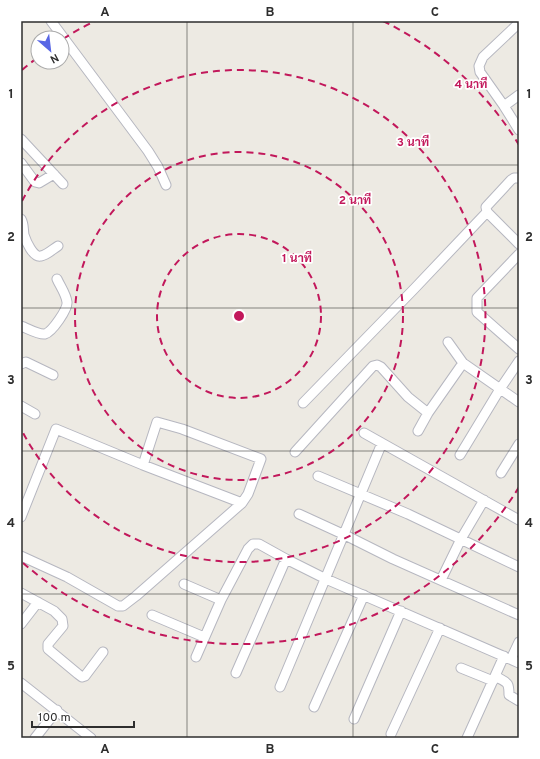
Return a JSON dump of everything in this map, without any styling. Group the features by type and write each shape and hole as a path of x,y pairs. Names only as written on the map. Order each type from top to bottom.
{"street":[{"path":"51,21 148,151 158,167 166,185"},
{"path":"519,23 485,55 479,66 480,72 519,130"},
{"path":"504,106 519,95"},
{"path":"21,139 63,184"},
{"path":"31,150 21,162 35,182 39,183 54,174"},
{"path":"519,178 514,178 511,180 486,205 487,212 519,244"},
{"path":"303,403 487,212"},
{"path":"21,219 24,236 28,246 38,256 42,256 58,246"},
{"path":"519,254 477,298 476,305 477,312 519,349"},
{"path":"21,326 40,334 45,334 54,326 67,305 67,300 57,279"},
{"path":"448,342 463,363 519,402"},
{"path":"460,456 500,389 519,361"},
{"path":"21,364 26,362 53,375"},
{"path":"418,431 428,413 463,363"},
{"path":"295,452 373,366 377,365 381,367 408,397 428,413"},
{"path":"21,406 35,414"},
{"path":"21,556 66,577 118,606 123,606 242,503 248,494 261,459 182,429 157,422 143,464"},
{"path":"21,517 56,429 242,503"},
{"path":"364,433 519,520"},
{"path":"280,687 382,443"},
{"path":"501,473 519,444"},
{"path":"318,476 461,539 519,567"},
{"path":"441,580 461,539 484,500"},
{"path":"299,514 345,534 393,559 519,614"},
{"path":"196,657 221,600 248,549 253,544 258,544 326,578 511,660"},
{"path":"236,673 286,559"},
{"path":"184,584 221,600"},
{"path":"21,593 54,611 62,619 64,622 63,626 47,645 48,649 82,677 85,676 104,652"},
{"path":"314,707 364,595"},
{"path":"21,624 38,602"},
{"path":"354,719 401,611"},
{"path":"152,615 204,637"},
{"path":"391,734 440,628"},
{"path":"468,738 494,679 511,660 519,642"},
{"path":"461,668 508,684 510,686 509,695 519,701"},
{"path":"21,683 91,738"},
{"path":"35,738 57,710"}]}
